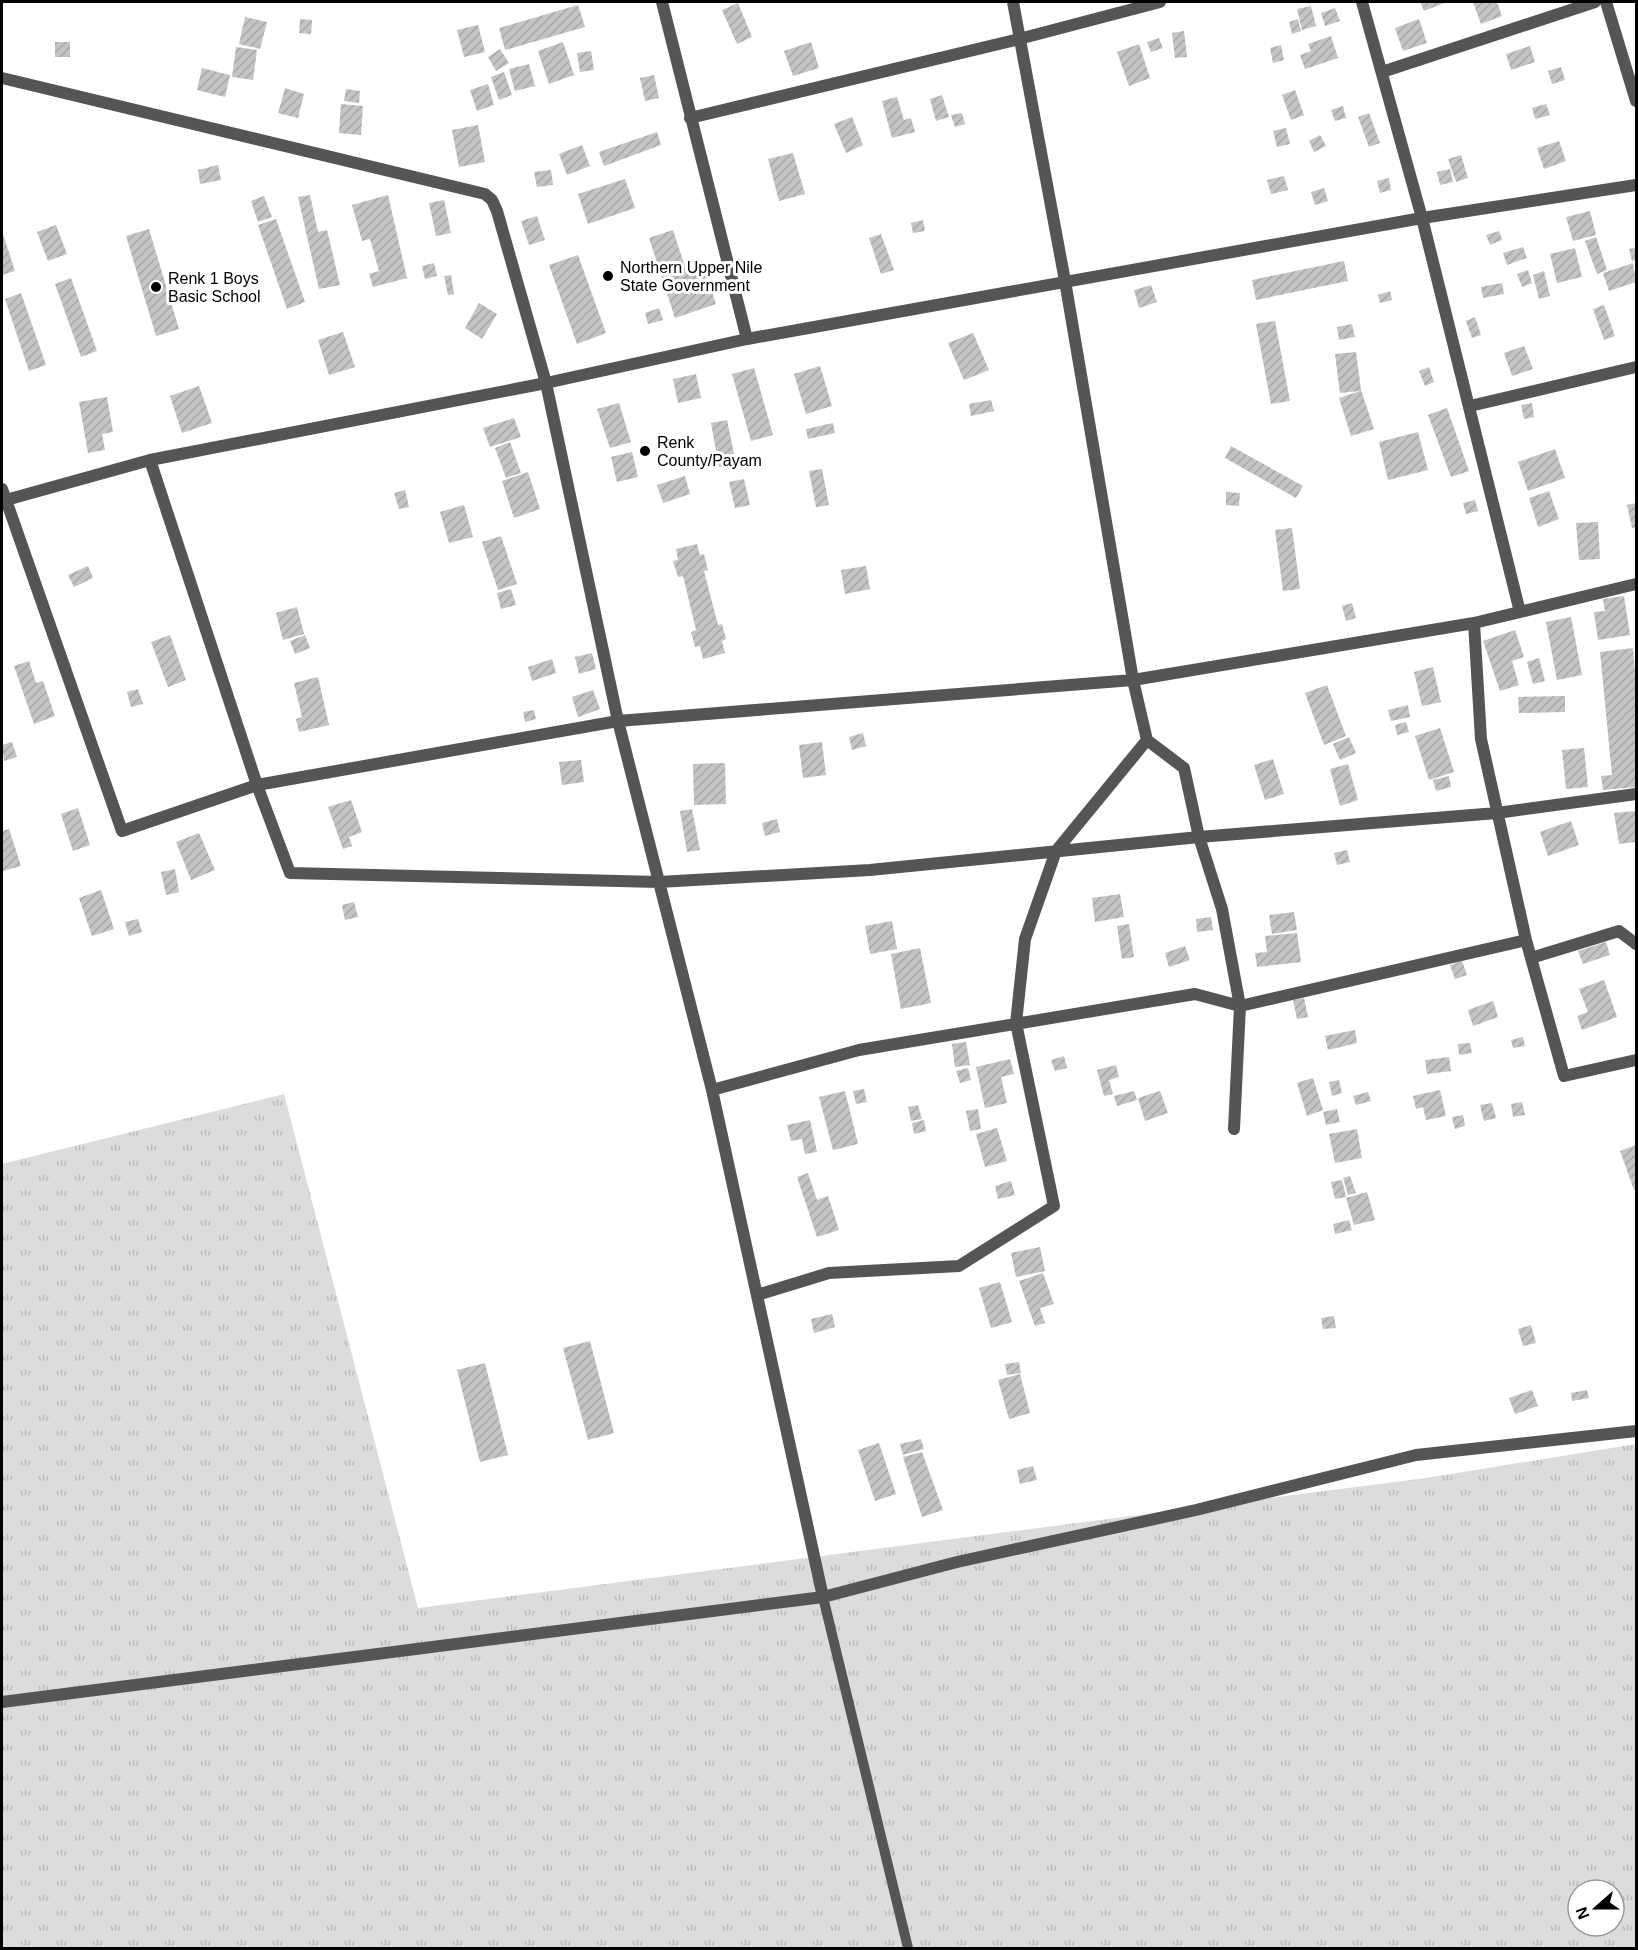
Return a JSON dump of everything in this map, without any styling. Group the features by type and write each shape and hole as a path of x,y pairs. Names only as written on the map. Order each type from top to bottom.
{"street":[{"path":"662,2 747,339"},
{"path":"1012,2 1065,281 1133,680 1147,740 1184,768 1199,837 1222,909 1240,1006 1234,1129"},
{"path":"690,118 1019,39 1160,2"},
{"path":"1362,2 1422,218 1521,612"},
{"path":"1382,72 1595,2"},
{"path":"1606,2 1636,101"},
{"path":"2,78 484,194 492,200 546,383 618,722 712,1090 823,1598"},
{"path":"1636,185 1422,218 747,339 546,383 150,460 3,497 122,831 257,785 618,722 1133,680 1474,624 1636,584"},
{"path":"1470,406 1636,367"},
{"path":"150,460 257,785 290,873 659,882 870,870 1199,837 1497,813 1636,794"},
{"path":"1474,624 1481,739 1526,940 1564,1076 1636,1060"},
{"path":"757,1295 829,1273 959,1266 1054,1206 1016,1023 1024,939 1056,851 1147,740"},
{"path":"1531,958 1619,931 1636,944"},
{"path":"712,1090 860,1050 1195,994 1240,1006 1526,940"},
{"path":"2,1701 823,1598 957,1562 1196,1510 1416,1455 1636,1431"}],"lane":[{"path":"823,1598 908,1948"}],"green space":[{"path":"284,1094 418,1608 1426,1478 1636,1444 1636,1948 2,1948 2,1164"}],"building":[{"path":"1420,2 1447,2 1424,11"},
{"path":"1473,2 1497,2 1502,16 1481,24"},
{"path":"738,3 752,37 737,44 722,10"},
{"path":"578,5 585,27 505,50 499,28"},
{"path":"1311,6 1316,26 1302,30 1297,9"},
{"path":"1335,8 1340,21 1325,26 1321,13"},
{"path":"245,17 267,22 260,49 239,44"},
{"path":"300,19 312,20 311,34 299,33"},
{"path":"1298,19 1301,31 1292,34 1289,22"},
{"path":"1419,19 1427,43 1403,51 1395,28"},
{"path":"478,25 485,52 464,57 457,30"},
{"path":"1184,31 1187,57 1175,58 1172,33"},
{"path":"1331,36 1338,58 1305,69 1300,55 1311,51 1308,44"},
{"path":"1159,38 1163,48 1151,52 1147,42"},
{"path":"55,42 70,42 70,57 55,57"},
{"path":"563,42 574,75 549,84 538,51"},
{"path":"811,42 819,68 793,76 784,51"},
{"path":"1139,44 1150,78 1129,86 1117,52"},
{"path":"1281,45 1284,60 1273,63 1270,48"},
{"path":"1530,46 1535,62 1511,70 1506,54"},
{"path":"236,47 257,50 253,80 232,77"},
{"path":"500,49 509,63 496,71 488,57"},
{"path":"591,51 594,70 580,72 577,53"},
{"path":"529,64 535,86 515,91 509,69"},
{"path":"1561,67 1565,80 1552,84 1548,71"},
{"path":"202,68 230,75 225,97 197,90"},
{"path":"504,72 512,95 499,100 491,77"},
{"path":"654,75 659,98 645,101 640,78"},
{"path":"488,84 494,105 477,111 470,90"},
{"path":"285,88 304,94 298,118 278,113"},
{"path":"346,89 360,91 359,103 344,101"},
{"path":"1295,90 1304,115 1291,120 1282,95"},
{"path":"942,95 949,117 936,121 930,99"},
{"path":"897,97 904,120 911,118 915,132 892,138 882,101"},
{"path":"341,104 363,106 361,135 339,133"},
{"path":"1546,104 1550,115 1535,119 1532,108"},
{"path":"1343,106 1346,118 1335,121 1331,110"},
{"path":"962,113 965,124 955,127 951,115"},
{"path":"1369,113 1380,143 1369,147 1358,117"},
{"path":"852,117 863,145 846,153 834,124"},
{"path":"478,125 485,162 459,167 452,130"},
{"path":"1286,128 1290,144 1277,147 1273,131"},
{"path":"657,132 661,145 604,166 599,152"},
{"path":"1320,135 1326,146 1314,152 1309,141"},
{"path":"1559,141 1566,161 1544,169 1537,148"},
{"path":"582,145 590,166 567,175 559,154"},
{"path":"793,153 805,194 779,201 768,159"},
{"path":"1461,155 1468,178 1456,182 1448,159"},
{"path":"218,165 221,180 200,184 198,170"},
{"path":"1450,169 1453,182 1440,185 1437,172"},
{"path":"551,170 553,185 537,187 534,172"},
{"path":"1284,176 1288,190 1271,194 1267,180"},
{"path":"1389,178 1391,190 1380,193 1377,181"},
{"path":"625,179 635,208 588,224 578,194"},
{"path":"1324,188 1328,201 1315,205 1311,192"},
{"path":"310,195 318,232 327,230 340,285 319,289 298,197"},
{"path":"388,195 407,278 373,287 369,274 379,271 370,239 362,241 352,205"},
{"path":"264,196 272,217 258,222 251,201"},
{"path":"444,200 451,233 436,236 429,203"},
{"path":"1590,211 1596,235 1573,241 1566,217"},
{"path":"537,216 545,240 529,245 521,221"},
{"path":"276,219 305,302 287,309 258,225"},
{"path":"923,220 925,231 913,233 911,223"},
{"path":"56,225 67,254 48,261 37,232"},
{"path":"149,229 179,329 156,336 126,236"},
{"path":"673,230 687,273 704,268 716,304 675,318 649,238"},
{"path":"2,231 15,271 2,275"},
{"path":"1499,231 1502,240 1490,245 1486,235"},
{"path":"881,234 894,270 881,274 869,238"},
{"path":"1596,237 1607,270 1597,274 1585,241"},
{"path":"1523,247 1527,258 1507,265 1503,253"},
{"path":"1575,248 1582,277 1557,283 1550,254"},
{"path":"1636,248 1636,260 1632,261 1629,249"},
{"path":"578,255 606,333 577,344 549,265"},
{"path":"1344,261 1348,281 1256,300 1252,280"},
{"path":"434,263 437,276 425,279 422,266"},
{"path":"1633,263 1636,282 1609,291 1603,273"},
{"path":"1528,270 1532,283 1522,287 1517,274"},
{"path":"1544,271 1550,296 1539,299 1533,275"},
{"path":"451,275 454,294 448,295 444,276"},
{"path":"71,278 97,351 81,357 55,284"},
{"path":"1502,283 1504,294 1483,298 1481,287"},
{"path":"1151,285 1157,302 1139,308 1134,290"},
{"path":"1390,291 1392,300 1380,303 1378,295"},
{"path":"21,293 46,365 29,371 5,299"},
{"path":"479,303 497,314 482,339 465,328"},
{"path":"1604,305 1615,336 1604,340 1593,309"},
{"path":"659,308 663,320 648,324 645,313"},
{"path":"1475,317 1481,335 1472,338 1466,321"},
{"path":"1275,321 1290,401 1271,404 1256,324"},
{"path":"1352,324 1355,337 1339,340 1337,327"},
{"path":"343,332 355,367 329,375 318,340"},
{"path":"973,333 989,370 964,380 948,343"},
{"path":"1524,346 1533,369 1512,376 1504,353"},
{"path":"1356,352 1361,390 1374,429 1351,436 1339,398 1360,391 1340,393 1335,354"},
{"path":"820,366 832,406 806,414 794,374"},
{"path":"1429,367 1434,382 1425,386 1419,371"},
{"path":"754,368 773,435 751,441 732,374"},
{"path":"696,374 701,398 678,403 673,379"},
{"path":"199,386 212,423 182,433 170,396"},
{"path":"107,397 113,432 102,434 105,450 88,453 79,402"},
{"path":"991,400 994,411 971,416 969,404"},
{"path":"619,403 631,442 610,448 597,409"},
{"path":"1532,403 1534,417 1524,419 1521,405"},
{"path":"1447,408 1469,471 1451,477 1428,415"},
{"path":"514,418 521,437 490,447 483,428"},
{"path":"727,420 736,463 719,467 711,423"},
{"path":"833,423 835,433 808,439 806,429"},
{"path":"1418,432 1428,470 1388,480 1379,442"},
{"path":"510,442 521,473 506,478 495,448"},
{"path":"1231,446 1303,486 1296,498 1225,458"},
{"path":"1555,449 1565,478 1528,491 1518,462"},
{"path":"632,452 638,477 617,482 611,457"},
{"path":"822,469 829,505 816,507 809,471"},
{"path":"528,472 540,509 514,518 502,481"},
{"path":"685,476 690,494 663,503 657,485"},
{"path":"744,479 750,505 735,508 729,482"},
{"path":"405,490 409,507 399,509 394,493"},
{"path":"1549,491 1559,519 1538,527 1529,498"},
{"path":"1226,492 1240,493 1239,506 1226,505"},
{"path":"1475,500 1478,511 1466,514 1463,503"},
{"path":"1636,503 1636,527 1632,528 1627,505"},
{"path":"464,505 473,537 449,543 440,512"},
{"path":"1598,522 1600,559 1579,560 1576,523"},
{"path":"1292,528 1300,589 1283,591 1275,530"},
{"path":"501,536 517,584 498,590 482,542"},
{"path":"697,544 700,555 704,554 708,570 704,571 718,625 722,624 726,639 722,641 725,653 703,659 700,646 695,647 691,632 696,630 683,576 678,577 673,561 678,560 676,549"},
{"path":"88,566 93,578 74,587 68,575"},
{"path":"866,566 870,589 845,594 841,570"},
{"path":"511,589 516,605 501,609 497,593"},
{"path":"1624,596 1630,635 1598,640 1594,612 1605,611 1603,599"},
{"path":"1352,603 1356,618 1346,621 1342,606"},
{"path":"297,607 304,634 283,640 276,613"},
{"path":"1571,617 1582,675 1557,680 1546,622"},
{"path":"1515,630 1524,657 1512,661 1519,685 1500,691 1483,641"},
{"path":"170,635 186,680 168,687 151,642"},
{"path":"305,635 310,648 295,654 290,641"},
{"path":"1633,648 1636,684 1636,787 1603,790 1601,776 1612,775 1600,652"},
{"path":"592,653 596,669 579,674 575,657"},
{"path":"1539,658 1545,681 1533,684 1527,662"},
{"path":"552,659 556,673 532,681 528,667"},
{"path":"29,661 36,683 43,681 55,716 34,724 14,666"},
{"path":"1433,667 1441,702 1422,706 1414,672"},
{"path":"318,677 329,725 299,732 296,719 302,717 294,683"},
{"path":"1327,685 1346,736 1324,745 1305,693"},
{"path":"138,689 143,704 131,707 127,692"},
{"path":"593,690 600,709 578,717 572,697"},
{"path":"1565,696 1565,712 1519,713 1518,697"},
{"path":"1408,705 1410,717 1391,721 1388,710"},
{"path":"534,710 536,719 525,722 523,712"},
{"path":"1406,722 1409,732 1397,735 1395,725"},
{"path":"1440,728 1454,772 1429,780 1415,736"},
{"path":"863,733 866,746 852,750 849,737"},
{"path":"1349,737 1356,753 1340,760 1333,744"},
{"path":"12,742 17,757 4,761 2,745"},
{"path":"822,742 826,775 803,778 799,745"},
{"path":"1584,748 1588,787 1566,789 1562,750"},
{"path":"1273,759 1284,794 1265,800 1254,765"},
{"path":"581,760 584,782 562,785 559,762"},
{"path":"725,763 726,804 694,805 693,764"},
{"path":"1348,764 1358,800 1340,806 1330,769"},
{"path":"1449,776 1451,787 1436,791 1433,780"},
{"path":"351,800 362,832 349,837 352,846 343,849 328,807"},
{"path":"78,808 90,845 73,851 61,814"},
{"path":"692,809 700,850 687,852 680,811"},
{"path":"1635,811 1636,842 1619,844 1614,813"},
{"path":"777,819 780,832 765,836 762,823"},
{"path":"1571,821 1579,845 1548,856 1540,832"},
{"path":"9,829 21,866 3,871 2,831"},
{"path":"199,833 215,870 191,880 176,842"},
{"path":"1347,850 1350,862 1337,865 1334,853"},
{"path":"175,869 179,892 166,895 161,872"},
{"path":"101,890 114,929 92,936 79,898"},
{"path":"1120,894 1124,917 1095,922 1092,898"},
{"path":"354,902 358,917 345,920 342,905"},
{"path":"1294,912 1297,930 1272,934 1269,915"},
{"path":"1211,917 1213,930 1197,932 1196,919"},
{"path":"138,919 142,932 129,936 125,922"},
{"path":"892,921 897,949 870,954 865,926"},
{"path":"1129,924 1134,957 1122,959 1117,926"},
{"path":"1297,933 1301,962 1257,967 1255,953 1267,952 1265,936"},
{"path":"1606,942 1610,955 1583,964 1578,951"},
{"path":"1185,946 1190,960 1169,967 1165,953"},
{"path":"920,948 931,1003 901,1009 891,954"},
{"path":"1462,961 1467,975 1455,979 1450,965"},
{"path":"1604,980 1617,1017 1582,1030 1577,1016 1588,1012 1579,989"},
{"path":"1304,998 1308,1017 1297,1019 1293,1000"},
{"path":"1493,1001 1498,1017 1473,1026 1468,1010"},
{"path":"1355,1030 1357,1043 1328,1050 1325,1036"},
{"path":"1523,1037 1525,1046 1513,1048 1511,1040"},
{"path":"966,1042 970,1065 955,1067 952,1044"},
{"path":"1470,1043 1472,1053 1459,1055 1458,1044"},
{"path":"1064,1056 1067,1068 1055,1071 1051,1060"},
{"path":"1449,1057 1451,1071 1427,1074 1425,1060"},
{"path":"1010,1059 1014,1074 1001,1077 1007,1103 985,1108 976,1067"},
{"path":"1116,1065 1119,1077 1109,1080 1113,1094 1104,1096 1097,1070"},
{"path":"968,1068 971,1080 960,1083 956,1071"},
{"path":"1313,1078 1323,1110 1307,1116 1297,1083"},
{"path":"1339,1080 1342,1093 1332,1096 1329,1082"},
{"path":"864,1089 867,1102 856,1104 853,1091"},
{"path":"1440,1090 1446,1116 1426,1120 1423,1107 1416,1109 1413,1096"},
{"path":"845,1091 858,1144 833,1150 819,1097"},
{"path":"1134,1091 1137,1100 1117,1106 1114,1096"},
{"path":"1160,1091 1168,1113 1145,1121 1138,1098"},
{"path":"1368,1092 1371,1101 1356,1105 1353,1096"},
{"path":"1522,1102 1525,1115 1513,1117 1511,1104"},
{"path":"1492,1103 1496,1118 1484,1121 1480,1105"},
{"path":"918,1105 922,1119 911,1121 908,1107"},
{"path":"978,1109 981,1129 970,1131 966,1111"},
{"path":"1337,1109 1340,1122 1326,1125 1323,1112"},
{"path":"1463,1115 1465,1126 1455,1129 1452,1117"},
{"path":"810,1120 817,1152 805,1154 802,1139 791,1141 787,1125"},
{"path":"924,1120 926,1131 914,1134 912,1123"},
{"path":"997,1128 1007,1161 985,1167 976,1134"},
{"path":"1357,1129 1362,1158 1335,1163 1329,1134"},
{"path":"1636,1145 1636,1190 1634,1190 1620,1151"},
{"path":"808,1173 817,1200 828,1196 839,1230 817,1237 797,1177"},
{"path":"1350,1176 1356,1193 1348,1195 1343,1178"},
{"path":"1342,1180 1346,1197 1335,1199 1331,1182"},
{"path":"1011,1181 1015,1195 998,1199 995,1186"},
{"path":"1367,1192 1375,1220 1354,1225 1346,1198"},
{"path":"1349,1220 1352,1230 1335,1234 1333,1224"},
{"path":"1040,1247 1045,1271 1016,1277 1011,1253"},
{"path":"1043,1273 1054,1304 1040,1308 1045,1323 1035,1326 1019,1281"},
{"path":"1000,1282 1012,1322 991,1328 979,1288"},
{"path":"832,1314 835,1327 814,1333 811,1319"},
{"path":"1334,1316 1336,1328 1323,1329 1321,1318"},
{"path":"1531,1325 1536,1343 1523,1346 1518,1329"},
{"path":"590,1341 614,1433 588,1440 563,1348"},
{"path":"1019,1362 1021,1373 1007,1375 1005,1364"},
{"path":"485,1363 508,1455 480,1462 457,1370"},
{"path":"1020,1374 1030,1413 1009,1419 998,1380"},
{"path":"1532,1390 1538,1406 1515,1414 1509,1398"},
{"path":"1587,1390 1589,1398 1572,1401 1571,1393"},
{"path":"921,1439 924,1449 903,1455 900,1444"},
{"path":"879,1443 896,1494 875,1501 858,1450"},
{"path":"922,1452 943,1510 922,1517 903,1457"},
{"path":"1033,1466 1037,1480 1020,1484 1017,1470"}],"place":[{"name":"Northern Upper Nile State Government","path":"608,276"},
{"name":"Renk 1 Boys Basic School","path":"156,287"},
{"name":"Renk County/Payam","path":"645,451"}]}
